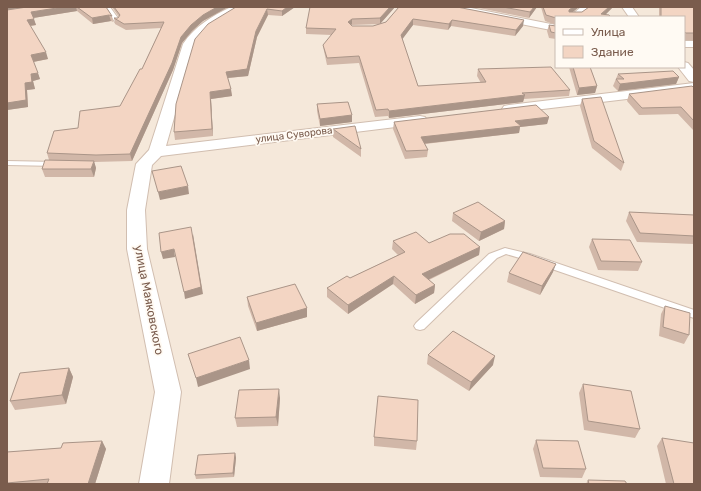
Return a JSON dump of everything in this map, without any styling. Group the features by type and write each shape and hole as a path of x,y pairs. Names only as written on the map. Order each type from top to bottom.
{"street":[{"name":"улица Маяковского","path":"154,484 168,392 137,249 136,210 144,164 156,152 189,44 194,36 218,18 239,7"},
{"path":"451,7 555,28"},
{"path":"575,16 586,7"},
{"path":"628,7 633,16"},
{"path":"685,67 694,78"},
{"path":"496,111 694,87"},
{"name":"улица Суворова","path":"156,152 433,118"}],"lane":[{"path":"107,7 117,21"},
{"path":"7,163 65,164"},
{"path":"420,326 493,256 505,251 526,256 694,314"}],"shaded area":[{"path":"7,7 694,7 694,484 7,484"}],"building":[{"path":"27,7 63,7 31,12 34,19 27,20 46,52 31,55 38,73 31,74 32,82 25,83 26,100 7,103 7,10"},
{"path":"77,7 106,7 112,16 109,15 92,18"},
{"path":"114,7 217,7 203,15 191,25 181,37 172,63 130,154 96,155 47,153 54,131 78,128 80,111 120,106 140,69 142,69 164,22 124,24 114,18 118,18 120,15"},
{"path":"236,7 287,7 282,11 267,9 256,31 247,69 226,72 231,89 210,92 212,129 174,132 176,104 195,39 208,24"},
{"path":"310,7 390,7 380,18 352,19 348,22 352,26 373,26 386,22 399,7 457,7 524,20 516,30 452,20 449,24 413,19 401,35 418,86 486,82 478,69 551,67 570,90 522,93 525,95 389,111 388,109 376,110 359,56 327,58 323,45 336,29 306,28"},
{"path":"503,7 534,7 530,12"},
{"path":"543,7 573,7 569,10 569,12 582,12 589,7 609,7 601,14 610,16 555,16 555,18 546,15"},
{"path":"661,7 694,7 694,33 685,32 685,16 661,16"},
{"path":"549,25 555,26 555,33 551,32"},
{"path":"573,68 590,68 597,86 579,88"},
{"path":"673,71 679,77 620,84 616,79 624,79 618,74"},
{"path":"692,86 694,88 694,121 681,107 642,108 629,94"},
{"path":"601,97 624,163 594,141 582,99"},
{"path":"348,102 352,115 320,119 317,104"},
{"path":"536,105 549,117 515,121 521,126 421,137 428,150 406,151 394,122"},
{"path":"355,126 361,149 333,129"},
{"path":"45,160 94,161 91,169 42,169"},
{"path":"181,166 188,186 158,192 152,171"},
{"path":"478,202 505,221 481,232 453,213"},
{"path":"629,212 694,215 694,236 640,233"},
{"path":"191,227 201,287 184,292 174,249 161,252 159,233"},
{"path":"416,232 429,243 450,234 464,234 480,247 422,274 435,285 416,295 394,276 348,305 327,288 347,276 350,278 405,252 393,241"},
{"path":"592,239 630,240 642,262 601,261"},
{"path":"523,252 556,264 542,286 509,273"},
{"path":"295,284 307,308 256,323 247,297"},
{"path":"665,306 690,313 689,335 663,327"},
{"path":"453,331 495,356 471,382 428,355"},
{"path":"240,337 249,360 196,378 188,354"},
{"path":"69,368 62,395 10,401 20,373"},
{"path":"583,384 631,391 640,429 588,421"},
{"path":"279,389 276,417 235,418 239,390"},
{"path":"378,396 418,400 417,441 374,437"},
{"path":"662,438 694,443 694,484 674,484"},
{"path":"536,440 578,441 586,469 543,468"},
{"path":"102,441 88,484 47,484 49,479 7,483 7,452 61,448 63,443"},
{"path":"235,453 233,473 195,475 198,455"},
{"path":"588,480 625,481 627,484 589,484"}]}
